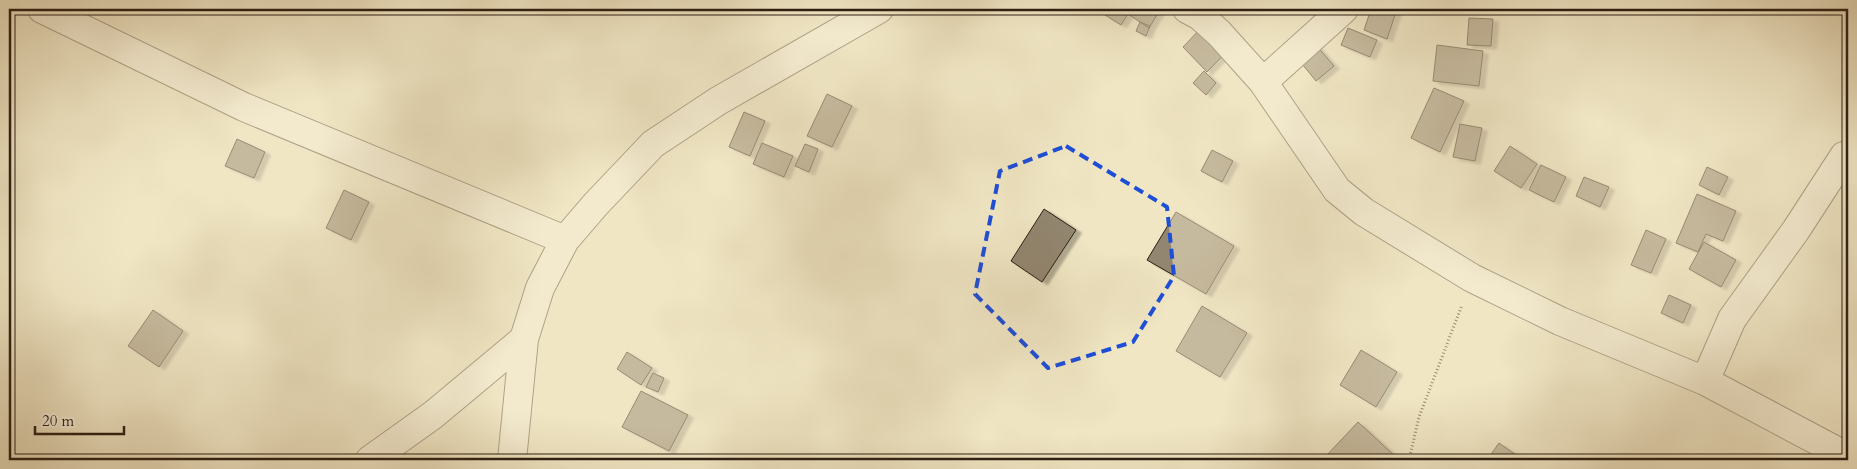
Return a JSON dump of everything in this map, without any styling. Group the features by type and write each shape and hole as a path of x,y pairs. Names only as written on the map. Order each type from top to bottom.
{"street":[{"path":"42,9 244,108 566,240"},
{"path":"512,460 524,339 540,288 566,240 596,204 653,144 718,101 879,9"},
{"path":"1187,9 1200,16 1219,33 1264,82 1337,190 1364,212 1472,278 1560,321 1705,381 1848,457"},
{"path":"1264,82 1344,9"},
{"path":"1705,381 1732,319 1796,230 1844,156"},
{"path":"370,460 434,415 524,339"}],"path":[{"path":"1409,460 1419,417 1472,278"}],"highlighted area":[{"path":"1066,146 1167,207 1174,276 1133,342 1048,368 975,294 1000,171"}],"building":[{"path":"1110,9 1160,10 1149,28 1128,14 1121,25 1105,15"},
{"path":"1371,9 1397,9 1387,39 1364,30"},
{"path":"1469,18 1493,19 1491,46 1467,45"},
{"path":"1140,22 1150,26 1146,36 1136,31"},
{"path":"1204,25 1229,49 1207,72 1183,47"},
{"path":"1348,28 1377,40 1370,57 1341,45"},
{"path":"1315,44 1334,66 1316,81 1298,59"},
{"path":"1437,45 1483,51 1479,86 1433,81"},
{"path":"1204,71 1216,83 1206,95 1193,83"},
{"path":"1434,88 1464,101 1440,152 1411,138"},
{"path":"827,94 852,106 832,147 807,136"},
{"path":"744,112 765,121 750,156 729,147"},
{"path":"1460,124 1482,128 1475,161 1453,157"},
{"path":"237,139 265,152 254,178 225,166"},
{"path":"762,143 793,156 784,177 753,164"},
{"path":"805,144 818,149 809,172 795,166"},
{"path":"1510,146 1537,164 1521,188 1494,171"},
{"path":"1212,150 1233,161 1222,182 1201,171"},
{"path":"1541,165 1566,177 1554,202 1529,190"},
{"path":"1707,167 1728,177 1719,195 1699,185"},
{"path":"1584,177 1609,187 1600,207 1576,196"},
{"path":"344,190 369,202 351,240 326,228"},
{"path":"1697,194 1736,211 1723,241 1706,234 1698,252 1676,243"},
{"path":"1044,209 1076,230 1042,282 1011,261"},
{"path":"1176,212 1234,246 1206,294 1147,260"},
{"path":"1646,230 1666,239 1651,273 1631,265"},
{"path":"1704,242 1736,260 1721,287 1689,269"},
{"path":"1669,295 1691,305 1683,323 1661,313"},
{"path":"1202,306 1247,333 1220,377 1176,351"},
{"path":"153,310 183,331 159,367 128,346"},
{"path":"1361,350 1397,372 1376,407 1340,385"},
{"path":"627,352 652,368 641,385 617,369"},
{"path":"653,373 664,378 658,392 646,387"},
{"path":"641,391 688,415 669,451 622,427"},
{"path":"1358,422 1395,456 1391,460 1330,460 1326,456"},
{"path":"1499,443 1523,460 1487,460"}]}
